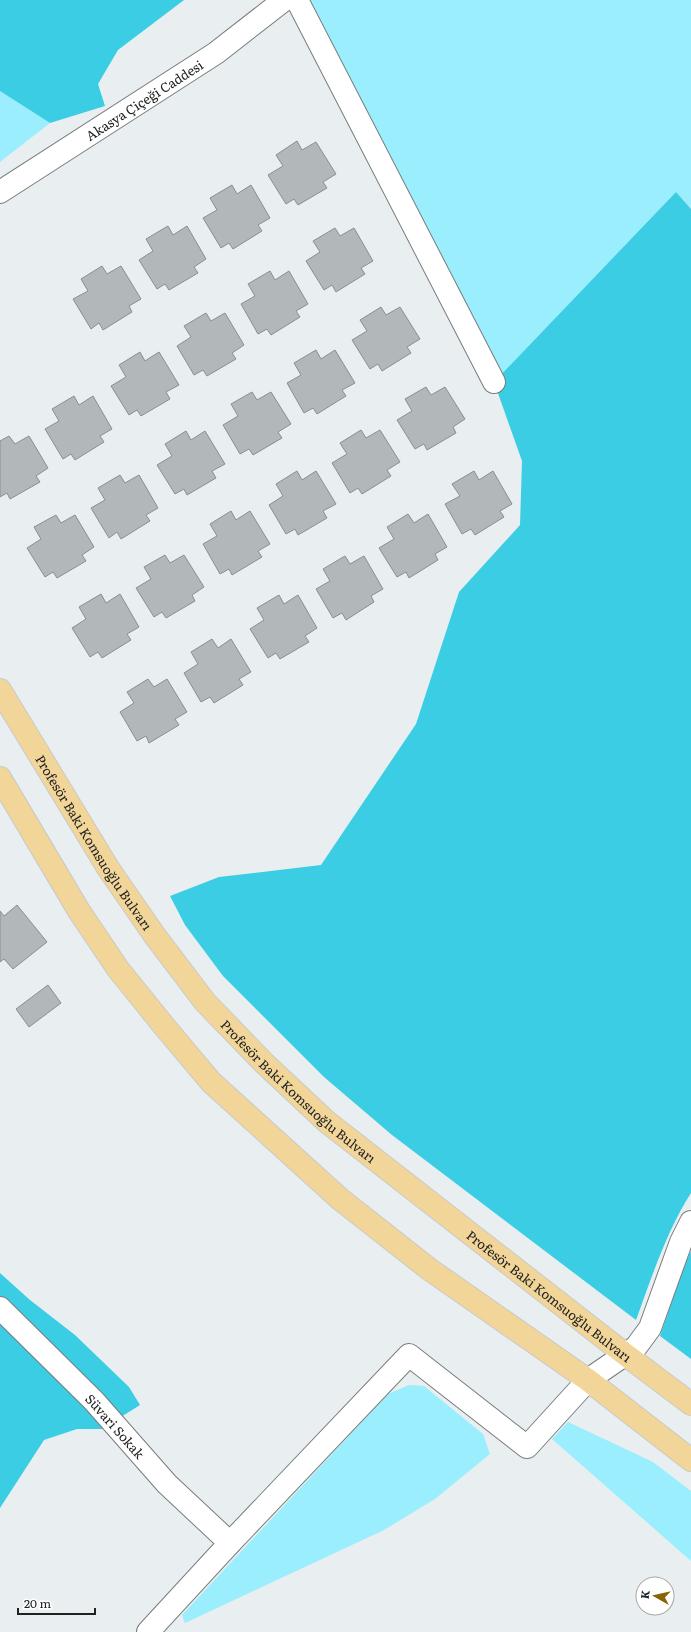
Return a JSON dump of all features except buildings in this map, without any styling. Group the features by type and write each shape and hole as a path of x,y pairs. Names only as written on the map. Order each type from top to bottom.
{"main road":[{"name":"Profesör Baki Komsuoğlu Bulvarı","path":"0,690 108,868 155,936 205,1002 265,1064 327,1122 691,1404"},
{"path":"2,788 79,911 118,969 211,1082 340,1199 429,1269 588,1380 691,1460"}],"street":[{"name":"Akasya Çiçeği Caddesi","path":"0,192 216,53 284,0"},
{"path":"297,0 494,382"},
{"path":"148,1632 230,1543 409,1355 527,1447 588,1380 636,1348 650,1328 681,1242 691,1222"},
{"name":"Süvari Sokak","path":"0,1308 94,1401 167,1484 230,1543"}],"shaded area":[{"path":"0,0 184,0 118,50 98,84 105,106 50,123 0,91"},
{"path":"297,0 691,0 691,209 676,192 494,382"},
{"path":"0,91 50,123 0,162"},
{"path":"676,192 691,209 691,1193 682,1207 667,1239 636,1320 392,1135 324,1077 223,976 185,925 170,896 219,877 321,865 416,724 459,592 520,525 522,461 494,382"},
{"path":"691,1251 691,1359 660,1336 684,1266"},
{"path":"0,1273 30,1300 75,1335 129,1387 140,1405 102,1429 77,1429 44,1440 0,1508"},
{"path":"409,1385 424,1386 483,1434 490,1454 435,1499 384,1530 185,1623 182,1615 388,1394"},
{"path":"568,1422 653,1462 691,1491 691,1561 552,1439"}]}
